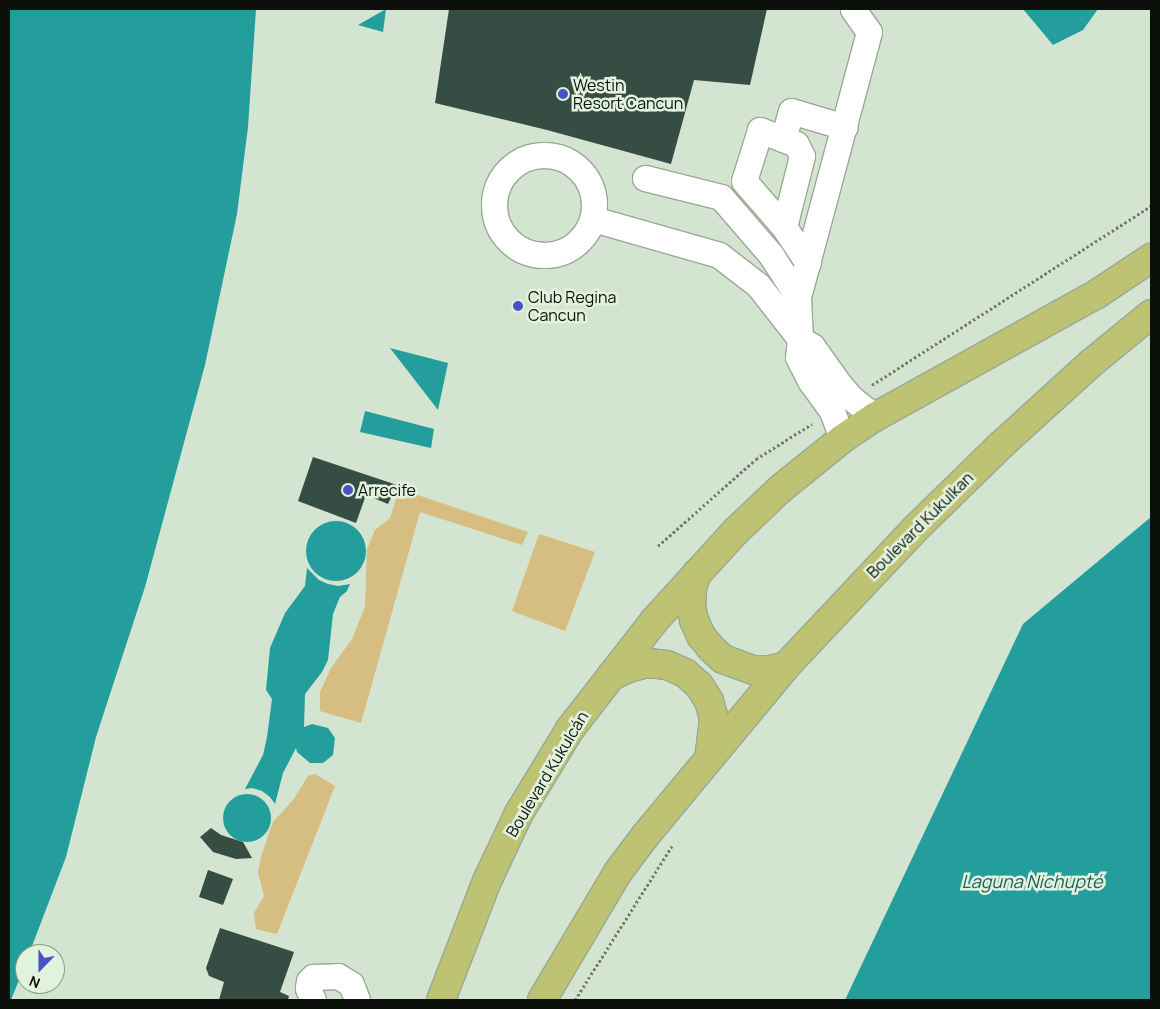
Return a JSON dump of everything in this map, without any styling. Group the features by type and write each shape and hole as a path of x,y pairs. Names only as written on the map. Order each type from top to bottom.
{"main road":[{"path":"786,666 770,670 754,670 738,666 723,659 711,648 701,636 694,620 691,605 692,588 697,573 779,490 842,439 875,417 1097,294 1151,258"},
{"name":"Boulevard Kukulkan","path":"710,758 786,666 914,529 1000,446 1090,364 1151,314"},
{"name":"Boulevard Kukulcán","path":"440,1000 487,881 519,813 570,729 654,622 697,573"},
{"path":"542,1000 618,872 710,758 714,719 710,701 699,685 685,672 667,665 648,663 629,668 611,676"}],"street":[{"path":"853,9 869,32 798,297 800,339 798,357 803,369 841,405 875,417"},
{"path":"783,139 791,111 845,127"},
{"path":"784,227 802,156 796,144 760,130 744,181 784,227 808,263"},
{"path":"532,156 558,156 570,162 588,180 595,206 593,218 580,241 569,249 544,255 531,253 508,240 500,229 494,204 496,191 509,169 520,161 532,156"},
{"path":"645,178 721,197 772,255 798,297"},
{"path":"593,218 719,255 758,285 800,339"},
{"path":"841,405 842,439"},
{"path":"313,1000 308,988 309,981 313,977 338,976 352,984 357,1000"}],"path":[{"path":"658,546 756,459 1151,206"},
{"path":"575,1000 676,840"}],"shaded area":[{"path":"398,493 412,493 528,532 522,545 420,512 361,723 320,711 320,692 331,668 352,639 365,607 367,549 375,530 390,518"},
{"path":"539,534 595,552 565,631 512,611"},
{"path":"315,774 335,786 277,934 256,929 254,913 264,896 258,872 261,856 273,822 293,800 308,776"}],"water":[{"path":"9,9 256,9 248,127 237,214 205,365 145,587 96,737 66,857 33,944 15,944 15,990 11,1000 9,1000"},
{"path":"386,9 383,32 358,25"},
{"path":"1023,9 1098,9 1083,30 1053,45"},
{"path":"390,348 448,363 438,410"},
{"path":"365,411 434,429 431,448 360,432"},
{"name":"Laguna Nichupté","path":"1151,517 1151,1000 845,1000 1023,624"},
{"path":"330,521 342,521 353,526 361,534 366,545 364,563 353,576 342,581 330,581 319,576 311,568 306,557 306,545 311,534 319,526"},
{"path":"307,568 319,580 328,584 338,586 350,584 347,591 340,597 333,614 328,660 322,672 305,694 304,727 312,724 328,728 335,738 333,755 323,763 310,763 297,752 296,748 283,773 275,804 262,791 252,788 245,789 263,755 267,737 272,699 266,690 270,648 285,613 305,586"},
{"path":"247,794 256,796 264,801 269,809 271,818 269,827 264,835 256,840 247,842 238,840 230,835 225,827 223,818 225,809 230,801 238,796"}],"building":[{"name":"Westin Resort Cancun","path":"449,9 767,9 750,85 694,80 671,164 547,130 435,103"},
{"name":"Arrecife","path":"313,457 397,485 388,504 366,495 356,523 298,501"},
{"path":"211,828 221,835 243,842 252,858 236,859 213,852 200,837"},
{"path":"208,870 233,879 223,905 199,897"},
{"path":"220,928 294,952 280,992 289,996 288,1000 219,1000 224,982 209,976 206,968"}],"place":[{"name":"Westin Resort Cancun","path":"563,94"},
{"name":"Club Regina Cancun","path":"518,306"},
{"name":"Arrecife","path":"348,490"}]}
